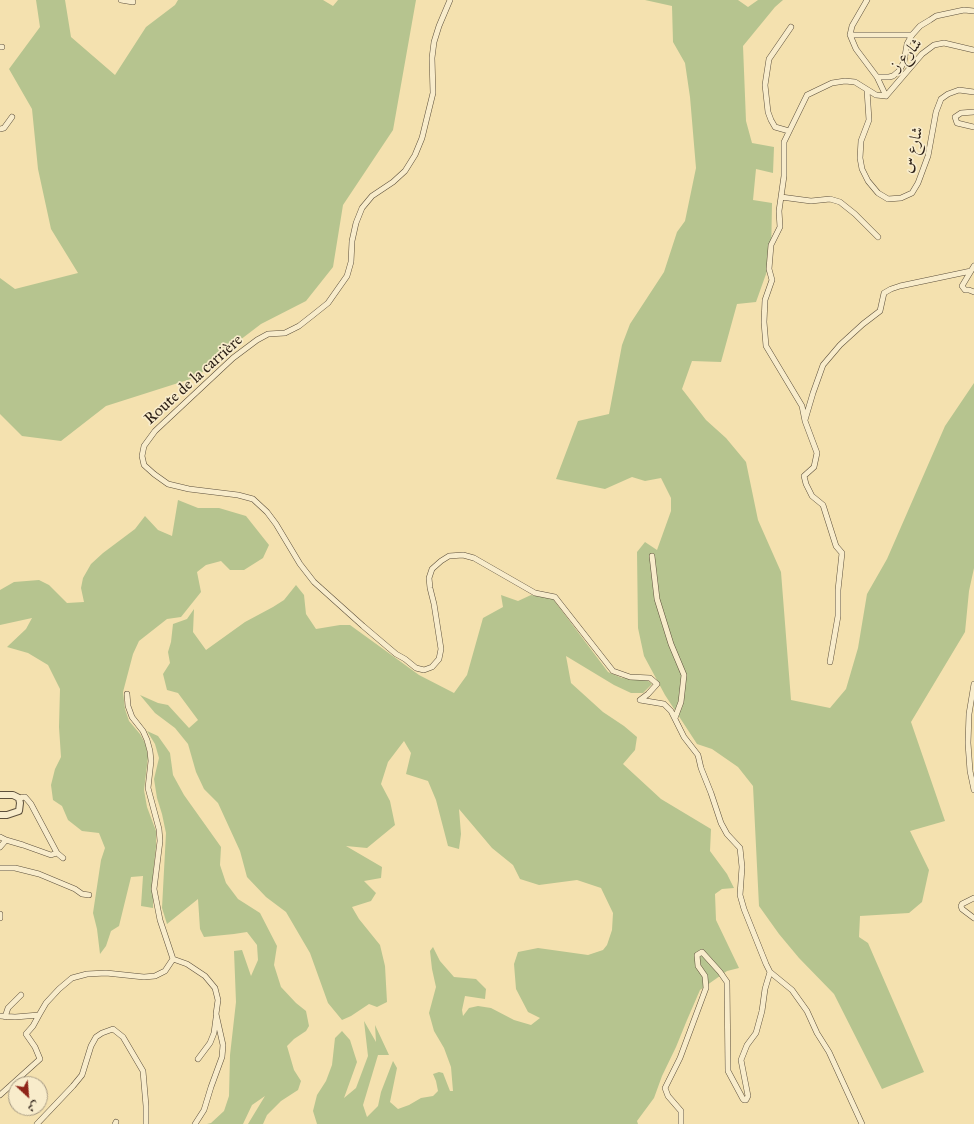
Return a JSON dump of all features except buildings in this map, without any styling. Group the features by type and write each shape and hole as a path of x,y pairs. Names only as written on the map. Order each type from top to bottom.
{"street":[{"path":"121,0 133,2 132,0"},
{"name":"Route de la carrière","path":"450,0 434,42 432,58 433,93 422,138 415,156 405,171 393,182 372,196 362,208 356,223 352,241 351,262 347,276 328,303 299,326 286,333 268,334 257,340 233,358 155,431 144,446 142,456 144,465 168,484 189,489 238,495 254,499 276,524 300,564 314,582 362,626 396,654 406,659 416,668 424,670 432,667 438,659 440,649 434,604 430,588 429,578 432,569 449,556 462,555 474,558 535,593 555,597 613,671 630,676 650,678 656,684 648,694 640,700 664,704 675,718"},
{"path":"867,0 852,26 850,35 856,49 877,77 886,96"},
{"path":"877,77 893,76 899,71 904,62 908,44 912,35 920,26 936,16 964,10 974,11"},
{"path":"789,131 775,127 771,120 768,112 765,85 769,59 791,26"},
{"path":"850,35 912,35"},
{"name":"شارع ﺯ","path":"886,96 922,54 934,45 944,43 974,50"},
{"path":"830,662 838,616 838,590 842,553 836,546 823,505 812,496 806,484 804,476 814,467 817,453 805,421 802,406 766,346 764,322 765,300 772,280 769,269 771,245 780,227 779,211 784,176 784,142 807,95 832,83 845,81 855,82 876,95 886,96"},
{"name":"شارع ﺱ","path":"867,90 869,120 861,141 860,158 862,169 868,181 878,193 888,199 901,198 912,193 918,183 928,156 936,112 941,99 948,94 959,90 974,92"},
{"path":"974,112 960,113 954,117 957,123 974,127"},
{"path":"0,130 4,128 12,118"},
{"path":"781,197 811,201 830,199 840,202 855,214 878,237"},
{"path":"805,421 813,393 824,365 840,345 862,324 880,311 884,293 900,286 972,269"},
{"path":"972,269 962,286 965,290 974,292"},
{"path":"652,556 657,599 671,644 684,675 681,702 675,718 684,737 698,755 701,768 727,834 740,848 742,867 740,895 744,909 770,972 792,990 807,1010 817,1033 829,1052 862,1124"},
{"path":"974,684 968,743 970,771 974,790"},
{"path":"127,694 128,706 132,717 143,732 150,751 148,788 159,829 160,841 154,889 160,920 173,959"},
{"path":"0,795 13,795 19,798 25,797 31,804 57,853 63,858"},
{"path":"0,815 6,815 19,811 19,798"},
{"path":"0,837 51,855 57,853"},
{"path":"0,847 6,840"},
{"path":"0,868 15,868 39,874 76,889 82,894 89,895"},
{"path":"974,898 961,906 962,909 974,918"},
{"path":"681,1124 681,1111 668,1096 665,1088 680,1058 706,988 705,976 698,966 697,955 702,952 727,982 728,1071 742,1099 744,1100 746,1100 748,1096 741,1060 747,1045 756,1034 770,972"},
{"path":"173,959 187,964 205,976 215,988 218,1000 214,1033 210,1043 198,1058"},
{"path":"0,1095 40,1059 36,1047 26,1034 34,1026 46,1003 72,978 87,974 106,973 144,977 155,976 165,971 173,959"},
{"path":"3,1017 8,1008 21,995"},
{"path":"195,1124 204,1110 222,1057 223,1045 216,1014"},
{"path":"3,1017 40,1015"},
{"path":"37,1124 82,1075 91,1046 96,1037 102,1033 113,1030 123,1037 143,1071 146,1124"}],"green space":[{"path":"36,0 65,0 71,37 115,75 146,27 175,5 178,0 323,0 333,6 338,0 416,0 393,130 343,205 333,267 306,301 261,324 223,353 197,377 106,406 61,441 22,436 0,414 0,278 15,289 78,273 51,229 38,169 32,109 9,69 40,27"},
{"path":"645,0 738,0 748,7 758,0 783,0 775,7 743,46 746,121 752,143 774,147 773,173 756,169 753,200 772,203 771,260 756,302 737,304 721,362 692,361 682,389 706,420 726,438 746,462 758,520 781,572 791,700 830,708 846,689 858,648 867,594 887,559 945,426 974,383 974,568 969,591 965,632 911,722 945,821 910,831 929,870 922,902 909,913 860,916 859,937 868,943 924,1072 882,1089 834,994 799,958 779,934 759,906 753,786 738,767 712,749 697,744 665,695 644,656 638,628 637,552 645,542 657,550 671,511 671,498 661,478 645,481 632,477 605,489 556,479 578,421 609,414 622,345 630,324 664,272 677,232 685,221 696,168 690,97 685,63 673,42 672,6"},
{"path":"178,500 198,508 219,508 246,516 269,545 263,558 244,570 230,570 221,561 206,565 197,572 201,592 181,617 167,619 139,641 133,654 123,692 125,709 129,721 140,734 146,745 148,757 144,790 147,807 156,831 153,874 153,908 141,906 143,876 131,877 119,926 111,931 106,946 100,954 97,929 93,913 101,860 105,848 99,833 82,831 68,820 62,806 53,800 51,785 55,769 61,757 59,727 60,689 48,665 28,653 7,647 26,629 32,618 0,625 0,590 14,582 39,580 49,585 67,603 84,602 81,588 83,578 91,564 135,529 145,516 158,530 172,536"},
{"path":"296,585 304,595 306,614 316,629 350,625 419,675 454,693 467,675 483,618 503,607 501,595 518,601 531,595 553,599 608,672 622,678 647,680 652,684 643,693 631,693 614,685 566,656 571,683 603,712 637,737 635,750 623,764 661,799 711,829 710,851 727,874 734,888 722,889 715,894 716,920 739,968 727,971 700,990 662,1076 654,1098 637,1121 638,1124 317,1124 313,1111 317,1095 326,1081 332,1065 335,1038 342,1031 350,1040 357,1062 344,1098 356,1088 368,1056 364,1021 376,1042 375,1025 389,1055 378,1055 363,1105 367,1117 378,1106 381,1092 393,1061 397,1068 390,1102 398,1109 421,1098 433,1096 438,1091 433,1074 439,1072 443,1073 450,1091 453,1091 451,1067 444,1048 434,1031 429,1013 436,987 430,951 433,947 440,961 454,977 476,979 486,989 485,999 465,996 462,1010 463,1016 469,1008 478,1006 491,1008 514,1020 531,1025 540,1018 528,1012 516,989 514,964 518,952 538,948 588,955 603,950 607,945 612,930 613,913 601,888 577,880 539,885 520,879 513,865 492,848 459,809 461,834 459,849 448,846 436,800 428,781 406,774 411,753 404,741 388,762 381,784 390,801 395,825 367,848 346,846 382,867 381,878 364,881 376,893 371,901 352,907 359,919 380,945 385,966 387,1002 377,1007 369,1004 342,1020 328,1003 310,953 286,912 266,897 247,877 240,851 218,803 204,789 196,772 188,744 175,728 155,713 140,695 158,703 168,705 189,728 198,720 178,693 167,690 163,674 170,663 168,652 173,624 187,619 194,609 193,632 206,650 245,622 284,600"},
{"path":"147,731 158,736 170,753 173,775 184,795 221,847 220,865 226,883 238,899 260,913 277,946 274,965 281,987 306,1011 309,1026 306,1031 287,1046 294,1070 301,1081 298,1090 281,1101 267,1115 263,1124 248,1124 265,1096 252,1105 243,1124 207,1124 211,1123 224,1111 229,1096 230,1055 236,1002 234,951 242,950 251,976 258,960 257,945 247,932 204,937 200,929 198,899 167,924 162,908 166,833 154,779 159,758 155,744"}]}
